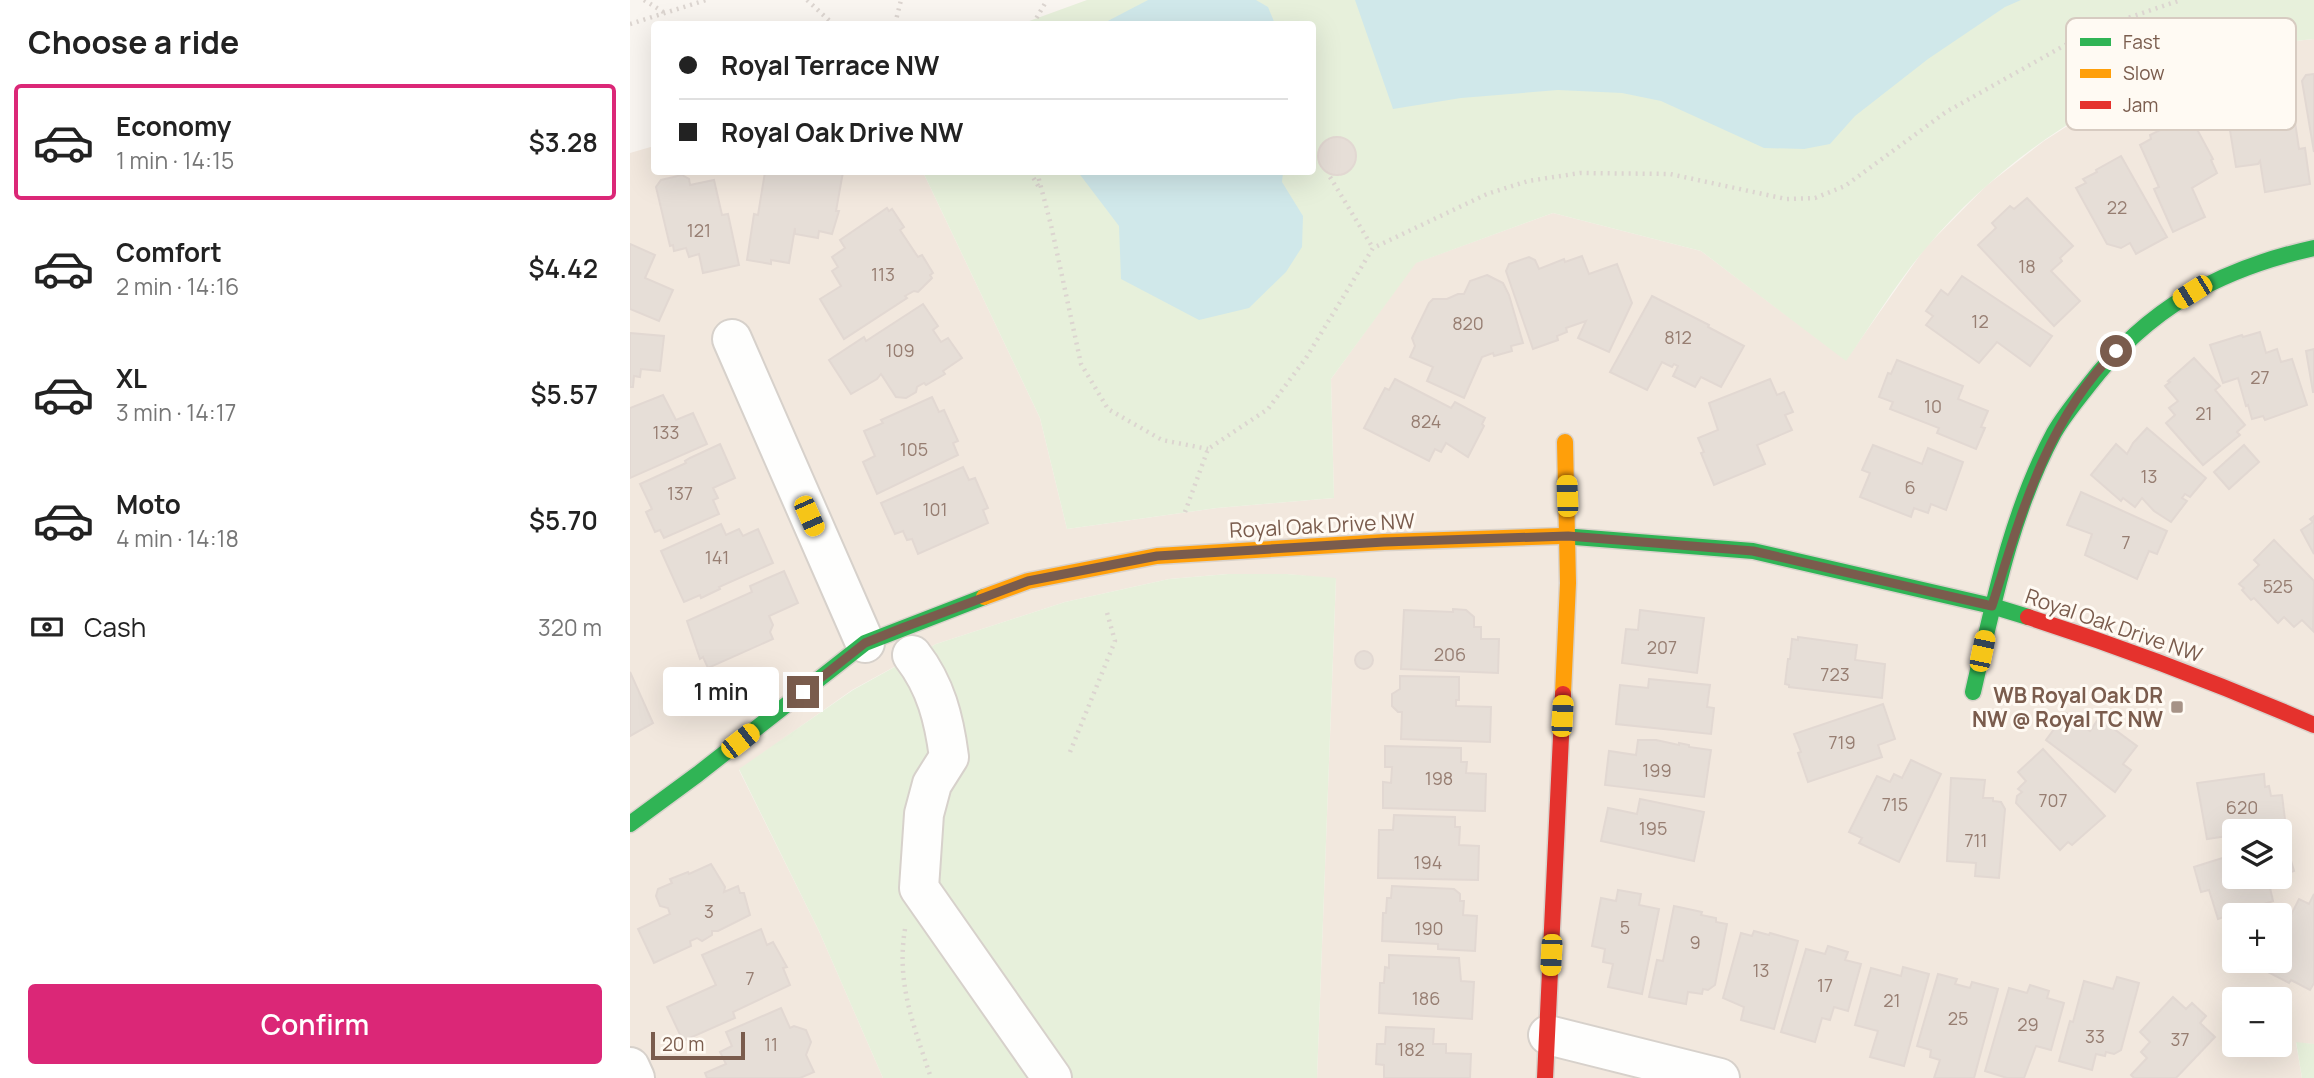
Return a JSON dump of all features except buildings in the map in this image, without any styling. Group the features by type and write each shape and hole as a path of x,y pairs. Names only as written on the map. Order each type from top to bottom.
{"street":[{"path":"1973,692 1992,606 2026,498 2055,432 2101,366 2147,321 2215,278 2277,255 2314,248"},
{"path":"732,339 865,643"},
{"path":"1545,1078 1568,583 1565,442"},
{"name":"Royal Oak Drive NW","path":"630,824 865,643 1028,581 1157,556 1384,542 1568,536 1753,551 1992,606 2107,642 2238,692 2314,725"},
{"path":"912,655 926,674 940,705 949,757 932,784 924,814 919,888 1052,1078"},
{"path":"1548,1035 1720,1078"},
{"path":"630,1067 635,1078"}],"path":[{"path":"644,0 666,13"},
{"path":"630,24 706,0"},
{"path":"807,0 830,21"},
{"path":"896,21 901,0"},
{"path":"1036,21 1047,0"},
{"path":"2128,18 2181,0"},
{"path":"1185,512 1208,449 1268,409 1306,359 1373,248 1487,194 1528,181 1580,173 1670,174 1786,199 1815,198 1845,186 1946,112 2066,45"},
{"path":"1032,175 1043,196"},
{"path":"1038,175 1081,364 1108,409 1162,440 1208,449"},
{"path":"1330,177 1373,248"},
{"path":"1070,752 1115,641 1106,609"},
{"path":"919,888 907,918 901,976 931,1078"}],"shaded area":[{"path":"2314,39 2314,1044 2296,1043 2302,1078 1317,1078 1336,579 1287,574 1228,574 1169,579 1065,602 936,644 852,690 739,770 819,931 883,1078 630,1078 630,153 651,147 651,175 924,175 1040,418 1067,529 1217,508 1334,498 1331,379 1415,263 1553,213 1701,251 1846,360 1925,248 1986,186 2066,127 2066,130 2296,130 2296,41"}],"green space":[{"path":"1087,0 2314,0 2314,39 2296,42 2296,18 2066,18 2066,127 2006,169 1964,207 1915,261 1846,361 1701,251 1553,213 1416,263 1331,379 1334,498 1217,508 1067,529 1040,418 924,175 1316,175 1316,21 1029,21"},
{"path":"1228,574 1287,574 1336,578 1317,1078 883,1078 819,931 739,769 853,690 936,644 1065,602 1169,579"},
{"path":"2296,1042 2314,1044 2314,1078 2302,1078"}],"water":[{"path":"1148,0 1256,0 1268,7 1274,21 1108,21"},
{"path":"1355,0 2021,0 2005,7 1928,59 1855,116 1830,144 1804,149 1764,148 1661,101 1622,93 1558,90 1461,98 1393,109"},
{"path":"1080,175 1283,175 1282,182 1303,216 1302,247 1286,272 1249,308 1199,320 1121,279 1119,226"}],"traffic: fast":[{"path":"1973,692 2005,560 2026,495 2054,433 2074,403 2135,334 2188,296 2247,267 2314,248"},
{"path":"1562,536 1753,551 1992,606 2028,617"},
{"path":"630,824 865,643 984,597"}],"traffic: slow":[{"path":"1563,694 1568,583 1565,442"},
{"path":"984,597 1028,581 1157,556 1384,542 1562,536"}],"traffic: jam":[{"path":"2028,617 2172,667 2314,725"},
{"path":"1545,1078 1563,694"}],"place":[{"name":"WB Royal Oak DR NW @ Royal TC NW","path":"2177,707"}],"route":[{"path":"803,692 865,643 902,628 1028,581 1157,556 1384,542 1568,536 1753,551 1992,606 2026,498 2055,432 2101,366 2116,351"}]}
